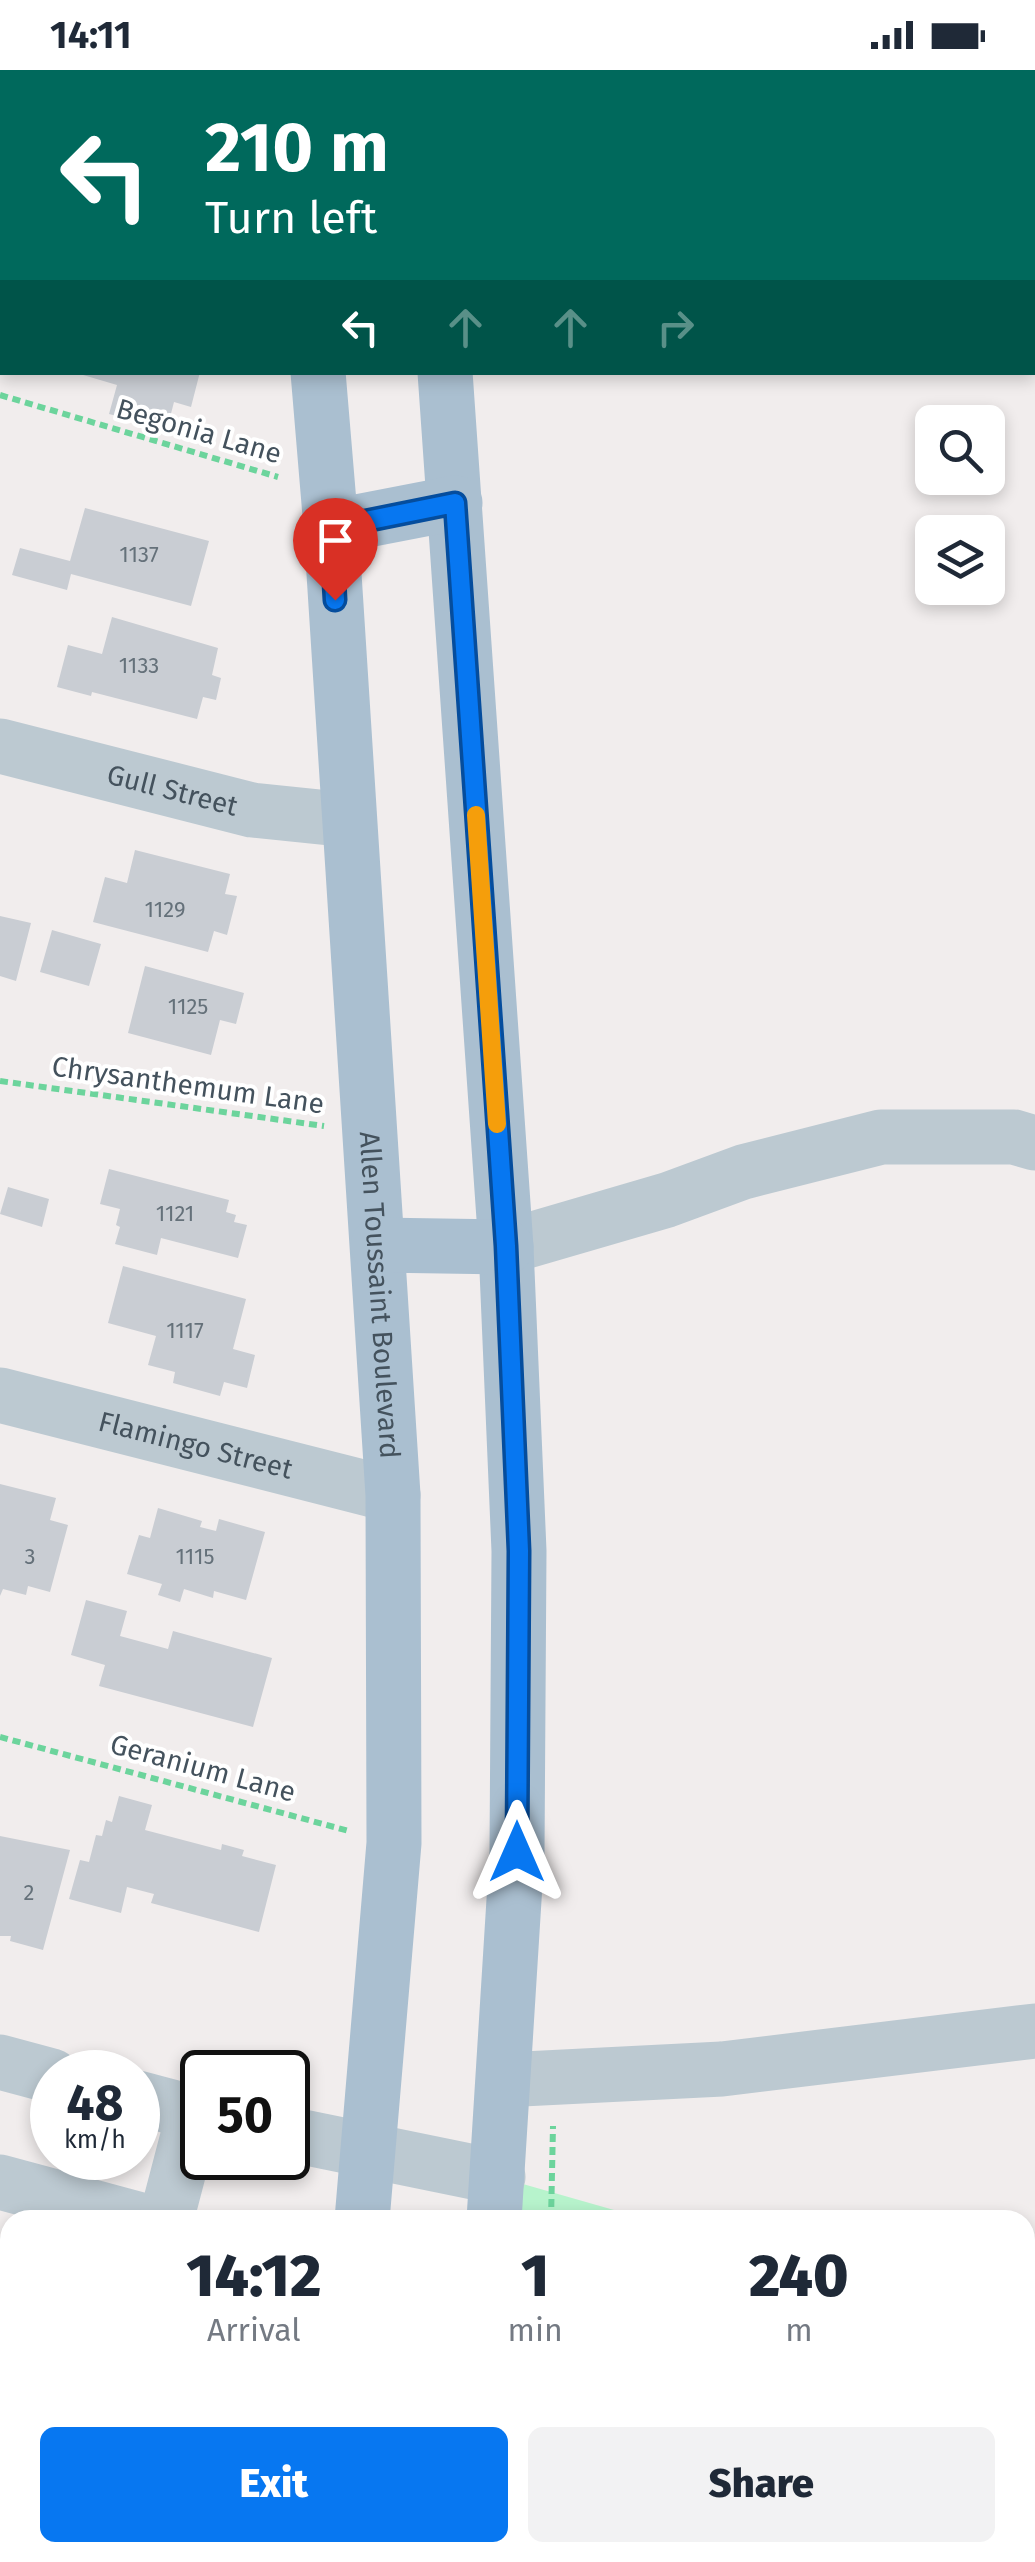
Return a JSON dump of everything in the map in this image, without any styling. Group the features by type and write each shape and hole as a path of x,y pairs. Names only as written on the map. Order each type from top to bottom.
{"main road":[{"name":"Allen Toussaint Boulevard","path":"318,375 393,1495 394,1843 363,2210"},
{"path":"445,375 506,1246 519,1551 517,1852 496,2198"},
{"path":"329,510 455,503"},
{"path":"378,1245 506,1246"}],"street":[{"name":"Gull Street","path":"0,746 252,810 349,820"},
{"path":"506,1246 668,1200 742,1172 881,1138 1014,1136 1035,1142"},
{"name":"Flamingo Street","path":"0,1395 393,1495"},
{"path":"504,2080 722,2068 1035,2031"},
{"path":"0,2062 30,2070"},
{"path":"310,2139 370,2151 496,2198"},
{"path":"169,2210 180,2174"},
{"path":"0,2182 104,2210"}],"path":[{"name":"Begonia Lane","path":"0,396 329,510"},
{"name":"Chrysanthemum Lane","path":"0,1081 370,1133"},
{"name":"Geranium Lane","path":"0,1737 394,1843"}],"green space":[{"path":"498,2177 614,2210 495,2210"}],"building":[{"path":"83,375 199,375 191,407 174,402 167,429 109,414 117,385"},
{"path":"85,508 209,541 191,606 71,574 67,590 12,575 20,548 70,561"},
{"path":"112,617 218,648 212,675 221,678 216,700 203,697 197,719 57,687 68,645 102,654"},
{"path":"135,850 230,874 225,894 237,896 227,935 214,931 208,952 93,922 105,877 127,883"},
{"path":"0,916 31,923 16,981 0,976"},
{"path":"52,930 101,944 89,986 40,972"},
{"path":"145,966 244,993 236,1024 220,1020 211,1055 128,1033"},
{"path":"109,1169 229,1200 226,1212 236,1215 234,1222 247,1225 238,1258 161,1238 157,1255 115,1244 120,1209 100,1204"},
{"path":"8,1187 49,1199 42,1227 0,1214"},
{"path":"123,1266 246,1299 233,1349 255,1355 247,1388 224,1382 220,1396 173,1383 175,1372 148,1365 156,1336 108,1323"},
{"path":"0,1484 56,1498 50,1520 68,1525 50,1592 28,1586 26,1595 3,1589 0,1596"},
{"path":"158,1508 202,1521 200,1527 216,1531 219,1519 265,1532 246,1600 214,1591 213,1598 184,1589 180,1602 158,1595 162,1584 127,1574 139,1535 150,1538"},
{"path":"86,1600 127,1611 120,1636 168,1649 173,1631 272,1658 253,1727 99,1686 105,1665 71,1655"},
{"path":"119,1796 152,1805 145,1830 221,1850 222,1844 244,1850 242,1856 276,1865 259,1932 151,1903 154,1894 127,1887 121,1913 69,1899 80,1860 89,1862 96,1835 102,1836 106,1820 112,1822"},
{"path":"0,1836 70,1850 43,1950 10,1941 11,1936 0,1936"}],"slow traffic":[{"path":"476,815 497,1124"}],"route":[{"path":"335,600 331,528 455,503 506,1246 519,1551 517,1852"}]}
